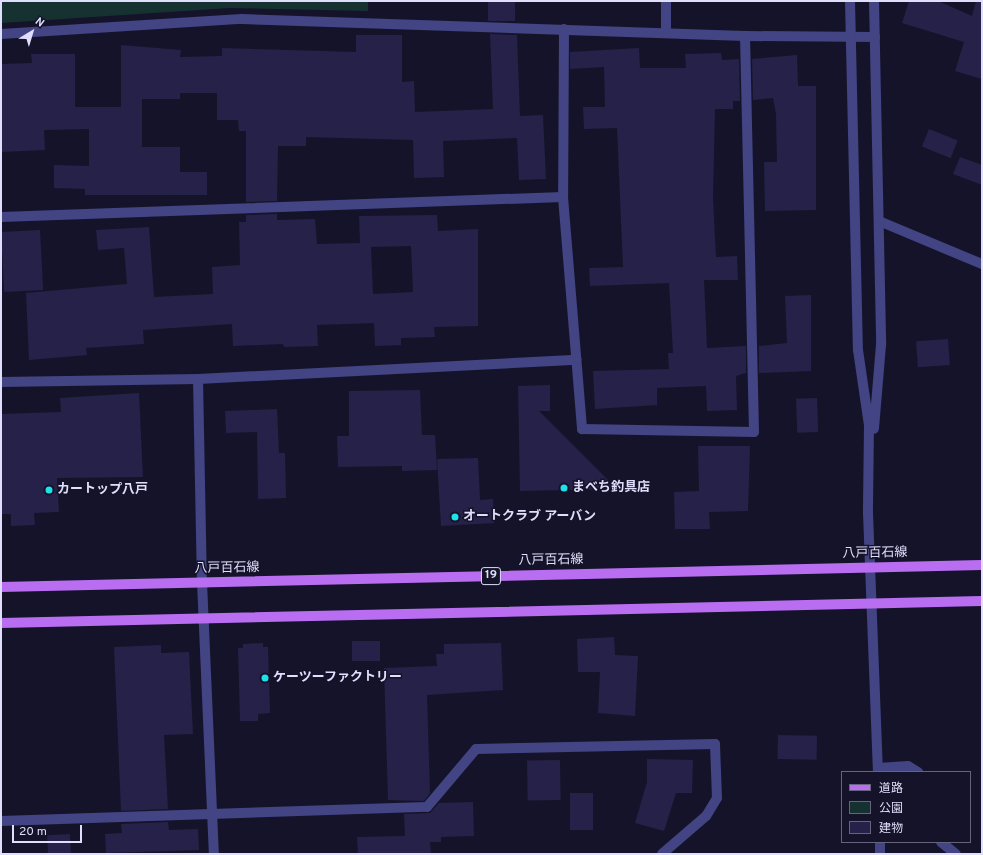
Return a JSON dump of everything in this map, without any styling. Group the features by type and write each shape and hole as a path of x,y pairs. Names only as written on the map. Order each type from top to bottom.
{"main road":[{"name":"八戸百石線","path":"1,587 982,565"},
{"path":"1,623 871,605 982,601"}],"street":[{"path":"666,1 666,31"},
{"path":"850,1 858,350 869,425 869,567 878,770 908,766 916,771"},
{"path":"868,513 881,345 874,1"},
{"path":"1,34 242,19 666,31 745,36 875,37"},
{"path":"564,29 563,197 582,428 754,432 745,36"},
{"path":"1,218 563,197"},
{"path":"879,222 982,264"},
{"path":"1,382 198,379 577,360"},
{"path":"198,379 202,582 206,619 214,854"},
{"path":"1,821 213,816 427,807 476,749 715,744 717,798 706,816 662,854"},
{"path":"880,843 880,854"},
{"path":"942,843 956,854"}],"green space":[{"path":"1,1 368,1 368,11 230,8 1,23"}],"building":[{"path":"488,1 515,1 515,21 488,21"},
{"path":"909,1 938,1 972,16 976,1 982,1 982,79 955,71 964,42 902,23"},
{"path":"490,34 517,35 520,116 543,115 546,179 519,180 517,138 443,141 444,177 414,178 413,140 306,137 306,146 278,146 277,201 246,202 246,131 239,131 238,120 217,120 217,93 180,93 180,99 142,99 142,147 180,147 180,172 207,172 207,195 85,195 85,189 54,188 54,165 89,166 89,129 44,130 45,150 1,152 1,64 32,63 31,54 75,54 75,107 121,107 121,45 181,50 180,57 222,56 222,48 356,52 356,35 402,35 402,82 414,81 415,112 493,109"},
{"path":"639,48 640,68 686,68 685,54 721,53 722,60 739,59 740,101 733,101 733,109 715,109 713,198 716,257 737,256 738,280 704,280 707,348 746,346 746,373 736,376 737,410 707,411 706,386 657,388 657,405 595,409 593,371 669,369 668,353 673,353 669,283 590,286 589,268 623,267 617,128 584,129 583,107 605,107 604,67 570,69 570,52"},
{"path":"797,55 798,86 816,86 816,210 765,211 764,162 777,162 776,114 773,98 753,100 752,59"},
{"path":"929,129 958,141 951,158 922,147"},
{"path":"960,157 982,165 982,185 953,174"},
{"path":"277,214 277,220 315,219 317,244 360,243 359,216 437,215 438,231 478,229 478,326 434,327 435,337 401,338 401,345 375,346 374,323 317,325 318,346 284,347 283,344 233,346 232,324 143,330 144,344 86,348 87,355 29,360 26,293 127,284 124,248 98,250 96,230 149,227 154,297 213,294 212,267 240,265 239,222 246,222 246,215","holes":["411,246 413,292 373,294 371,247"]},
{"path":"40,230 43,290 4,292 1,232"},
{"path":"811,295 811,371 759,373 759,346 787,343 785,296"},
{"path":"948,339 950,365 918,367 916,341"},
{"path":"550,385 550,411 539,411 617,489 520,491 518,386"},
{"path":"420,390 422,435 435,435 437,470 402,471 402,466 338,467 337,436 349,436 349,391"},
{"path":"139,393 143,477 57,478 59,512 34,513 35,525 11,526 11,514 1,514 1,414 61,412 60,398"},
{"path":"817,398 818,432 797,433 796,399"},
{"path":"277,409 279,453 285,453 286,498 258,499 257,432 226,433 225,411"},
{"path":"698,446 750,446 748,511 709,512 710,529 675,529 674,492 699,491"},
{"path":"478,458 480,500 493,499 494,523 441,526 437,459"},
{"path":"614,637 615,655 638,656 635,716 598,713 600,672 578,672 577,639"},
{"path":"352,641 380,641 380,661 352,661"},
{"path":"263,643 263,647 268,647 270,713 258,714 258,721 240,721 238,648 243,648 243,644"},
{"path":"501,643 503,690 427,695 430,793 424,801 388,800 384,668 437,666 436,654 444,654 444,644"},
{"path":"161,645 161,653 189,652 193,734 164,735 168,809 121,811 114,647"},
{"path":"778,735 817,736 817,760 778,759"},
{"path":"647,759 693,760 692,793 676,793 664,831 635,823 647,782"},
{"path":"560,760 561,800 528,801 527,761"},
{"path":"570,793 593,793 593,830 570,830"},
{"path":"473,802 474,836 441,837 441,842 430,842 431,854 358,854 357,837 405,836 404,814 430,813 439,803"},
{"path":"168,822 169,830 198,829 199,850 106,853 105,834 122,833 121,824"},
{"path":"70,834 71,854 48,854 47,835"}],"place":[{"name":"まべち釣具店","path":"564,488"},
{"name":"カートップ八戸","path":"49,490"},
{"name":"オートクラブ アーバン","path":"455,517"},
{"name":"ケーツーファクトリー","path":"265,678"}]}
